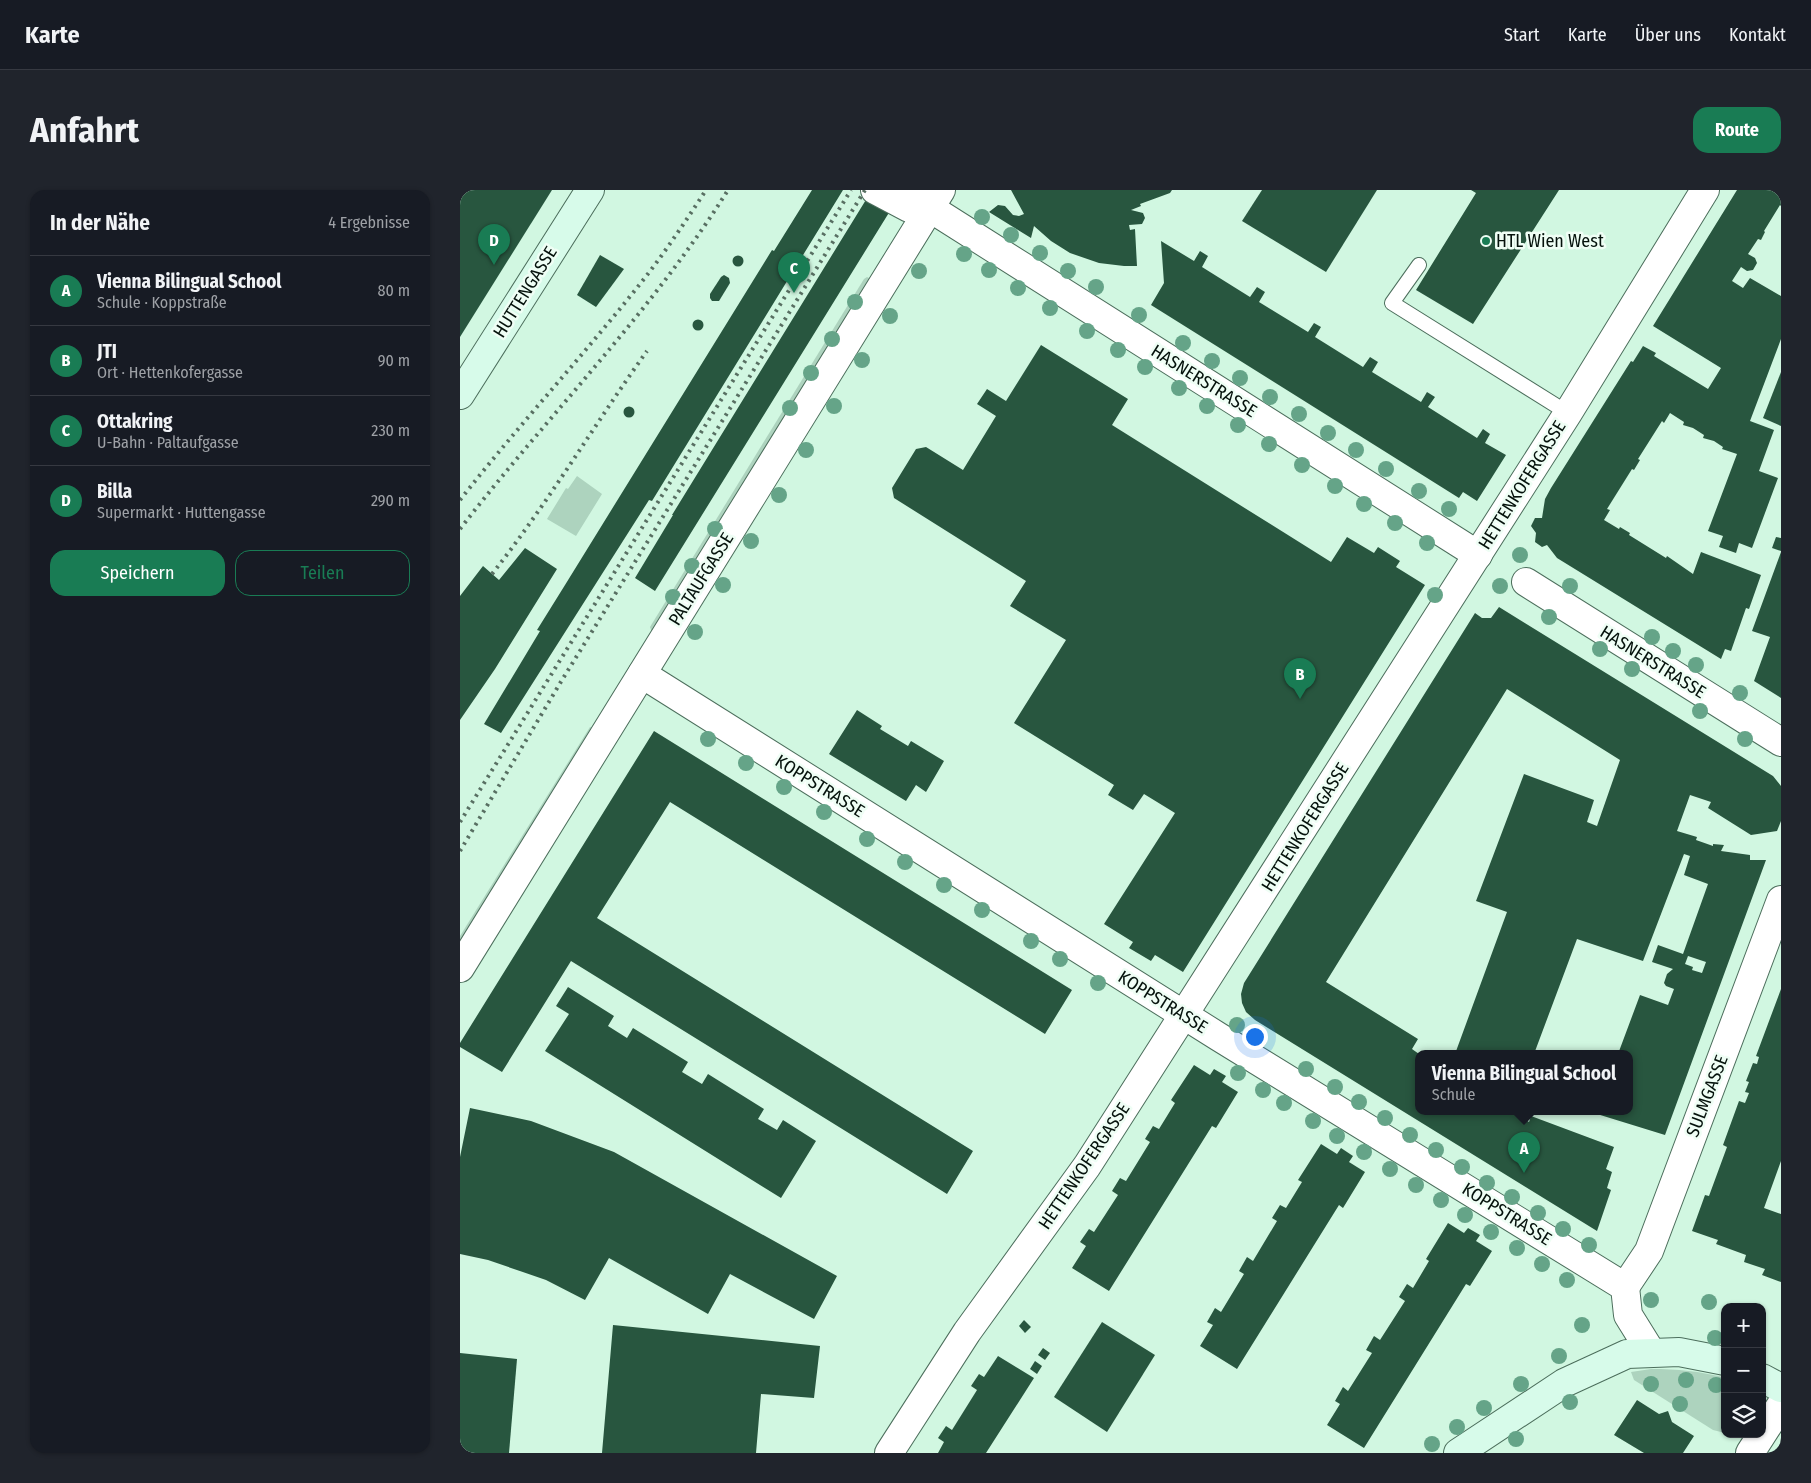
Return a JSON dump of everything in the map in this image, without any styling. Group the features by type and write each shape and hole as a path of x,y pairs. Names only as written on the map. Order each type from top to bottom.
{"main road":[{"name":"HUTTENGASSE","path":"460,395 590,190"},
{"path":"1458,1453 1564,1384 1627,1354 1679,1352 1721,1360"},
{"path":"1766,1380 1781,1388"}],"street":[{"name":"HASNERSTRASSE","path":"875,190 909,208 929,196 1478,555"},
{"name":"HETTENKOFERGASSE","path":"889,1453 967,1332 1087,1166 1184,1016 1568,413 1705,190"},
{"name":"PALTAUFGASSE","path":"460,968 642,674 929,196"},
{"name":"HASNERSTRASSE","path":"1526,582 1781,742"},
{"name":"KOPPSTRASSE","path":"642,674 1184,1016 1625,1287"},
{"name":"SULMGASSE","path":"1625,1287 1649,1251 1781,900"},
{"path":"1625,1287 1628,1315 1651,1352"},
{"path":"1750,1453 1781,1405"}],"lane":[{"path":"1419,265 1392,303 1568,413"}],"green space":[{"path":"867,277 877,282 658,633 651,630 650,627"},
{"path":"577,476 602,494 576,536 547,519 566,488 568,489"},
{"path":"590,727 600,730 460,957 460,936"},
{"path":"1670,1369 1721,1377 1721,1432 1713,1430 1634,1380 1631,1372"}],"building":[{"path":"460,190 552,190 460,337"},
{"path":"812,190 843,190 652,501 649,500 501,733 484,724 540,631 537,630 772,250 774,251"},
{"path":"872,190 903,190 655,591 635,578"},
{"path":"1011,190 1172,190 1170,193 1140,204 1141,206 1131,210 1143,213 1145,218 1142,224 1129,225 1130,230 1135,229 1137,266 1124,266 1099,263 1070,253 1051,241 1034,226 1031,238 989,212 998,205 1005,206 1013,215 1019,216 1024,214"},
{"path":"1262,190 1377,190 1326,272 1242,221"},
{"name":"HTL Wien West","path":"1471,190 1559,190 1473,324 1416,290 1476,193"},
{"path":"1737,190 1781,190 1781,206 1764,231 1761,240 1758,239 1748,254 1755,258 1757,263 1753,270 1747,271 1741,267 1732,281 1743,288 1750,278 1781,296 1781,339 1750,421 1774,430 1759,471 1778,478 1752,548 1739,543 1736,553 1719,547 1723,536 1708,531 1737,454 1722,449 1723,447 1714,441 1703,438 1704,435 1693,428 1683,425 1684,422 1670,413 1664,423 1662,421 1638,459 1640,460 1634,470 1632,469 1607,509 1610,510 1604,520 1630,533 1629,535 1666,558 1667,556 1693,574 1701,552 1761,575 1749,609 1746,608 1731,651 1725,649 1721,659 1557,558 1547,545 1542,547 1535,542 1536,533 1531,526 1535,518 1542,518 1545,499 1551,488 1631,361 1633,362 1643,346 1656,353 1654,356 1708,389 1721,368 1653,326"},
{"path":"1161,241 1194,261 1200,251 1208,256 1202,267 1250,297 1257,287 1265,292 1259,302 1308,332 1314,323 1321,327 1315,337 1363,367 1370,357 1378,362 1372,372 1421,402 1427,392 1435,397 1428,407 1477,438 1483,429 1490,434 1485,443 1506,455 1477,501 1463,492 1459,498 1151,305 1164,283"},
{"path":"600,255 624,269 596,307 577,295"},
{"path":"738,255 744,261 738,267 732,261"},
{"path":"724,275 729,278 730,283 719,301 712,301 710,294"},
{"path":"698,319 704,325 698,331 692,325"},
{"path":"1041,345 1128,399 1112,425 1331,562 1347,537 1374,553 1378,547 1400,561 1396,567 1425,585 1183,972 1155,955 1151,961 1129,948 1133,942 1104,924 1175,813 1144,794 1133,810 1108,795 1114,785 1014,723 1066,640 1010,606 1026,581 894,498 892,488 916,449 926,447 963,470 996,416 977,404 987,389 1006,401"},
{"path":"1781,372 1781,426 1763,418"},
{"path":"629,406 635,412 629,418 623,412"},
{"path":"1776,537 1781,538 1781,551 1772,548"},
{"path":"525,548 557,569 495,669 460,720 460,596 483,566 499,580"},
{"path":"1781,552 1781,698 1754,681 1770,637 1752,631"},
{"path":"1499,607 1773,776 1781,786 1781,821 1777,831 1751,835 1708,808 1711,802 1690,795 1677,831 1697,837 1696,840 1713,846 1713,844 1724,845 1721,851 1750,855 1750,860 1766,860 1665,1135 1600,1115 1633,1115 1633,1050 1619,1050 1640,995 1668,1005 1674,989 1666,986 1664,983 1667,974 1673,969 1652,962 1658,945 1683,954 1708,884 1684,875 1690,856 1684,854 1643,961 1577,939 1535,1050 1456,1050 1507,912 1476,901 1524,774 1594,800 1587,822 1597,826 1620,760 1507,689 1326,982 1418,1039 1412,1049 1415,1051 1415,1115 1518,1115 1529,1122 1531,1116 1614,1147 1606,1169 1612,1172 1607,1188 1611,1190 1597,1231 1255,1020 1246,1012 1242,1003 1241,994 1244,983 1475,613 1482,618 1491,618","holes":["1688,956 1706,962 1702,973 1692,970 1693,967 1685,964"]},
{"path":"857,710 882,726 880,729 908,746 911,741 944,761 926,792 916,785 906,801 829,754"},
{"path":"654,731 1072,990 1045,1034 670,802 597,918 973,1151 947,1194 571,961 502,1072 460,1047 460,1043"},
{"path":"568,987 614,1016 608,1026 627,1038 633,1028 688,1062 682,1072 702,1084 708,1074 764,1109 758,1119 777,1130 783,1120 816,1141 781,1198 545,1051 569,1014 556,1006"},
{"path":"1781,989 1781,1161 1764,1208 1781,1214 1781,1282 1762,1275 1765,1269 1744,1262 1746,1255 1716,1244 1718,1240 1692,1231 1705,1195 1709,1196 1727,1147 1723,1145 1739,1101 1745,1103 1749,1093 1745,1092 1749,1082 1746,1081 1753,1063 1757,1064 1759,1057 1756,1056"},
{"path":"1194,1065 1210,1075 1214,1069 1226,1076 1222,1082 1238,1092 1216,1128 1212,1126 1109,1291 1072,1268 1086,1246 1080,1242 1089,1229 1094,1232 1118,1195 1112,1191 1120,1178 1126,1181 1150,1142 1145,1139 1153,1126 1159,1129 1175,1103 1171,1100"},
{"path":"470,1108 531,1121 614,1152 837,1276 814,1319 730,1274 708,1314 609,1258 585,1300 546,1280 488,1260 460,1254 460,1157"},
{"path":"1321,1144 1337,1154 1341,1148 1353,1156 1349,1162 1365,1172 1343,1208 1339,1205 1237,1369 1200,1346 1213,1325 1207,1322 1215,1308 1221,1312 1244,1274 1239,1271 1247,1257 1253,1261 1277,1221 1272,1218 1280,1205 1286,1208 1302,1182 1298,1180"},
{"path":"1448,1223 1464,1233 1468,1228 1480,1235 1476,1241 1492,1251 1470,1286 1466,1284 1364,1448 1327,1425 1340,1404 1335,1401 1343,1387 1348,1391 1372,1353 1366,1350 1374,1336 1380,1340 1405,1301 1399,1297 1407,1284 1413,1288 1429,1261 1426,1259"},
{"path":"1024,1320 1031,1327 1025,1333 1019,1326"},
{"path":"1102,1322 1155,1355 1107,1432 1054,1397"},
{"path":"613,1325 820,1346 814,1398 761,1394 756,1453 602,1453"},
{"path":"1043,1348 1050,1353 1045,1360 1038,1355"},
{"path":"460,1353 517,1359 509,1453 460,1453"},
{"path":"998,1356 1034,1378 986,1453 938,1453 944,1442 938,1438 946,1426 952,1430 977,1390 971,1386 979,1374 984,1377"},
{"path":"1035,1361 1042,1366 1037,1374 1030,1369"},
{"path":"1637,1400 1659,1414 1668,1411 1672,1422 1694,1436 1683,1453 1644,1453 1614,1435"}],"railway":[{"path":"460,500 640,284 666,250 706,190"},
{"path":"460,529 633,321 698,235 728,190"},
{"path":"460,822 851,190"},
{"path":"460,851 562,680 865,190"},
{"path":"492,574 552,492 647,351"}],"place":[{"name":"HTL Wien West","path":"1486,241"},
{"name":"Billa","path":"494,265"},
{"name":"Ottakring","path":"794,293"},
{"name":"JTI","path":"1300,699"},
{"name":"Vienna Bilingual School","path":"1524,1173"}]}
